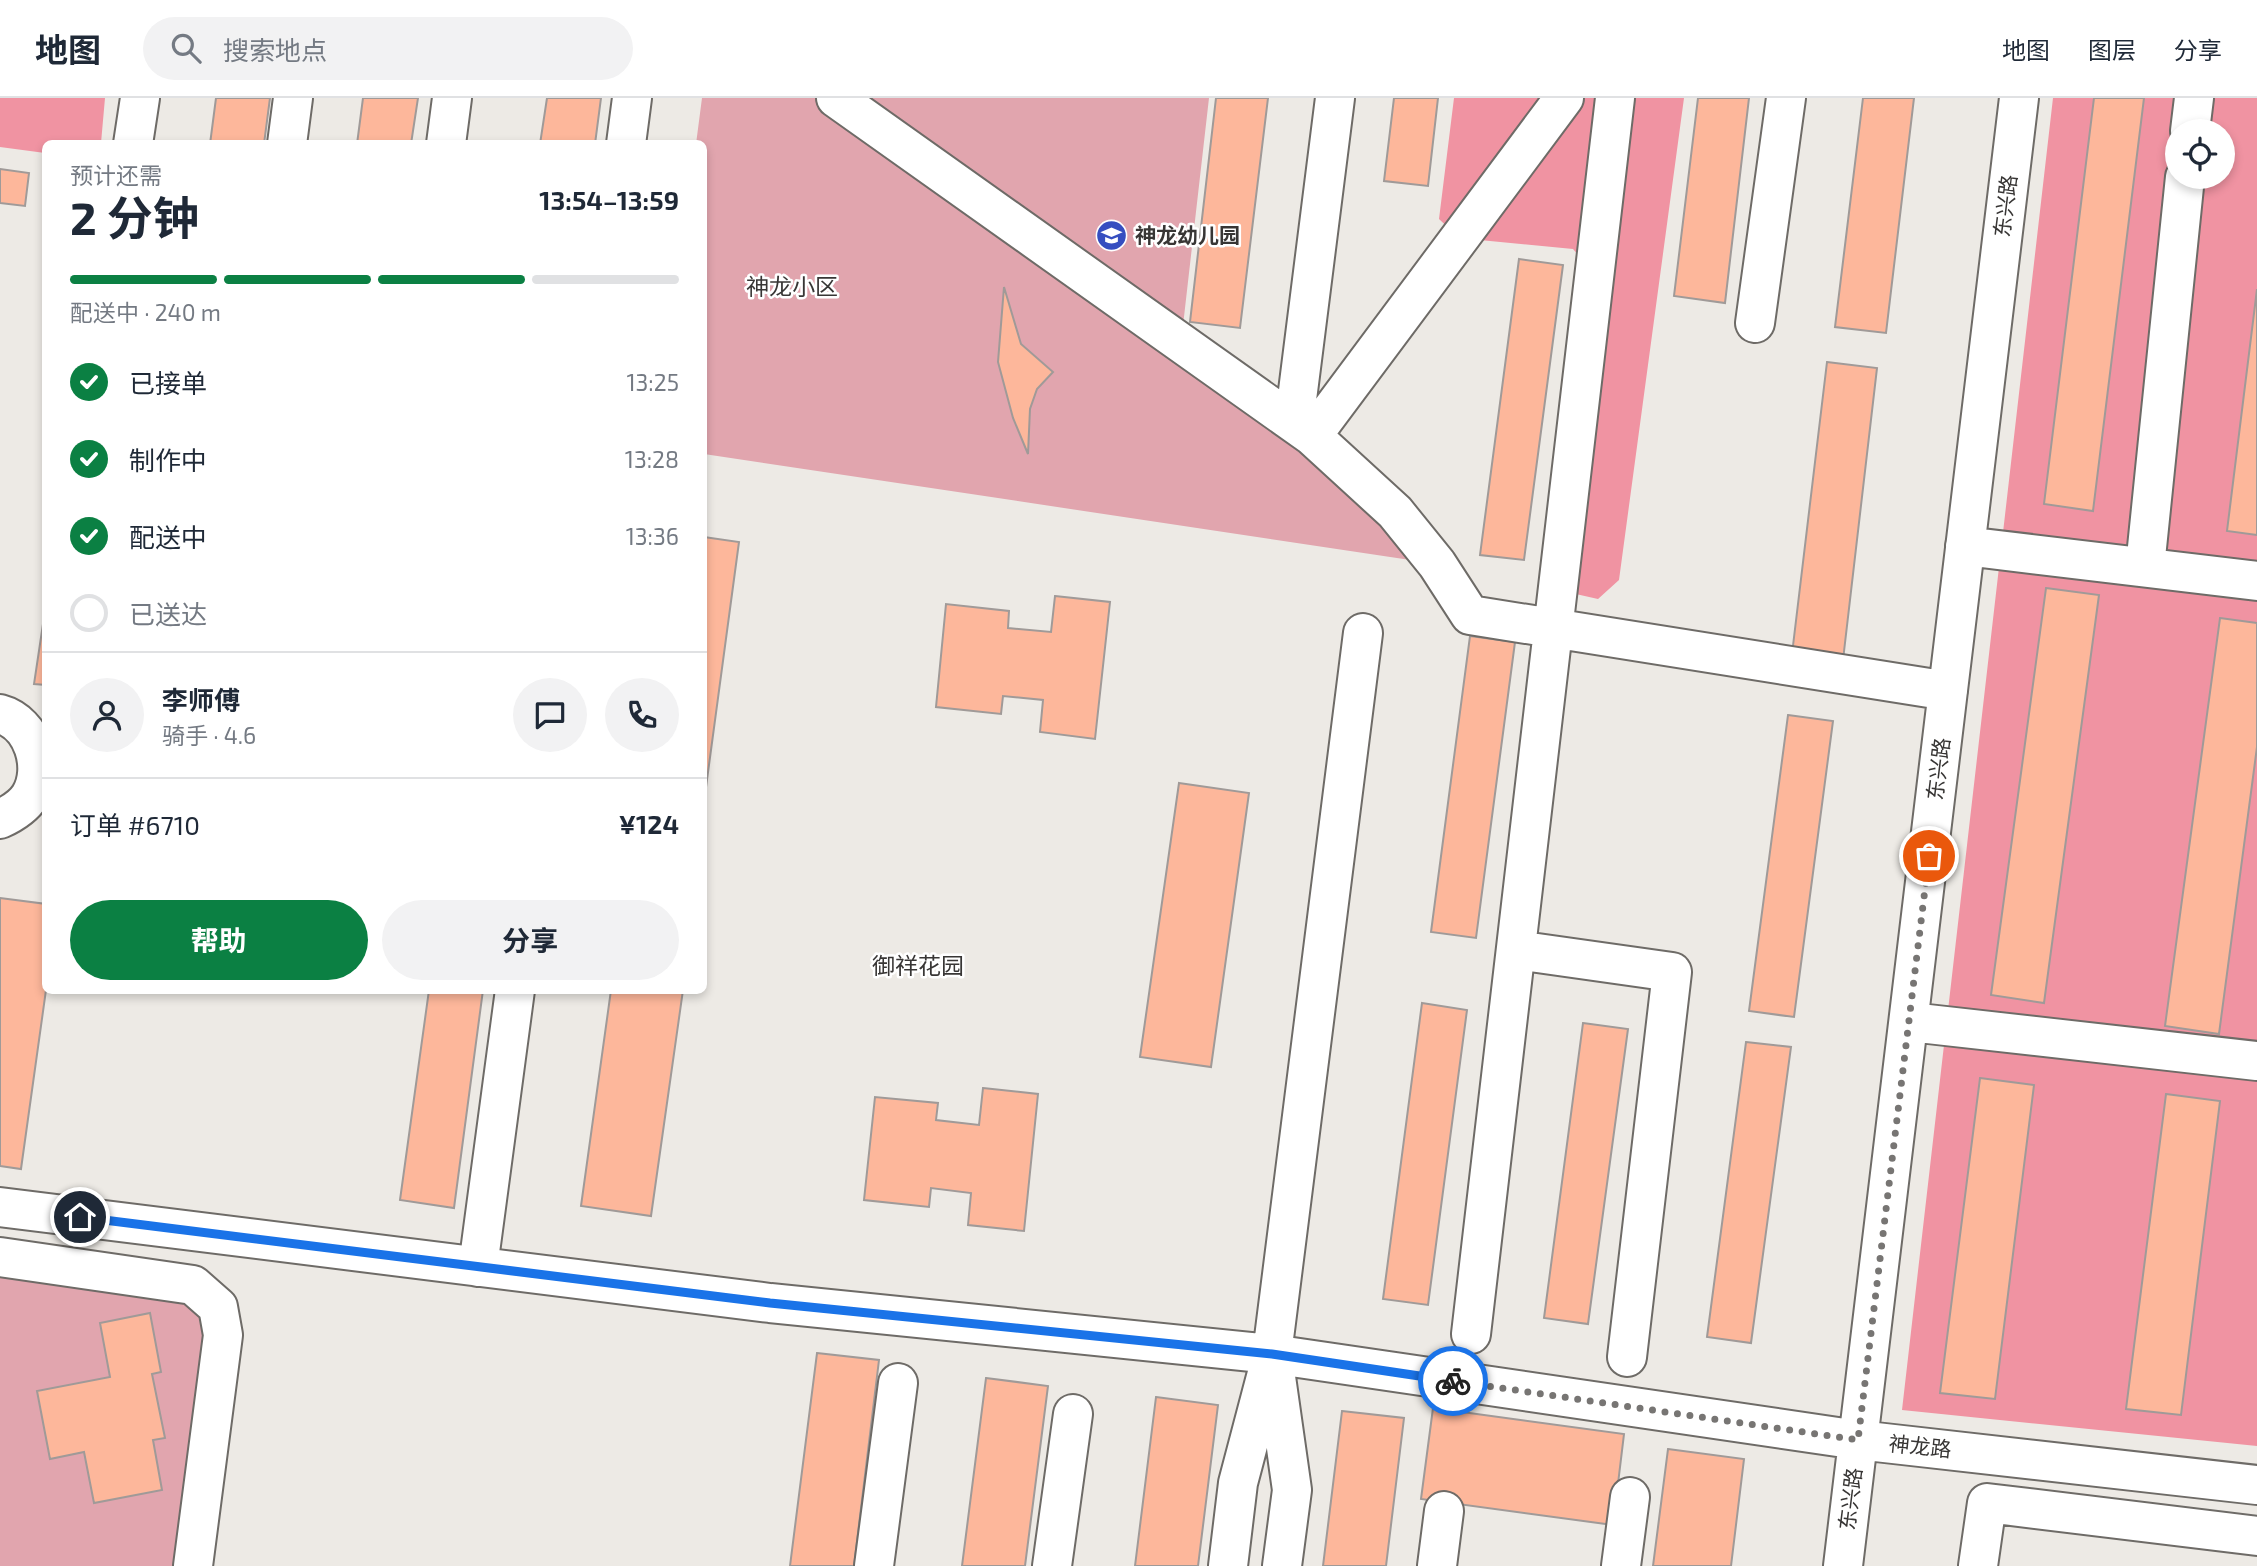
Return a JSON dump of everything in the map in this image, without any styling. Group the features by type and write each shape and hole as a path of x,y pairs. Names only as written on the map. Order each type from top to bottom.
{"street":[{"path":"134,140 140,98"},
{"path":"288,140 293,98"},
{"path":"447,140 452,98"},
{"path":"627,140 632,98"},
{"path":"836,98 1303,429 1395,512 1437,564 1470,615 1948,691"},
{"path":"1303,429 1335,98"},
{"path":"1303,429 1564,98"},
{"path":"1471,1334 1615,98"},
{"path":"1755,323 1786,98"},
{"name":"东兴路","path":"1843,1566 2019,98"},
{"path":"2191,119 2194,98"},
{"path":"2145,567 2184,189"},
{"path":"1965,546 2257,581"},
{"path":"1228,1566 1238,1483 1272,1354 1363,633"},
{"path":"0,715 7,716 22,727 32,743 37,761 36,780 29,796 17,810 0,819"},
{"path":"1516,950 1672,972 1627,1357"},
{"path":"478,1267 514,994"},
{"path":"1910,1022 2257,1061"},
{"name":"神龙路","path":"0,1207 770,1303 1272,1354 1858,1440 2257,1485"},
{"path":"0,1257 193,1285 218,1307 223,1335 193,1566"},
{"path":"1272,1354 1292,1490 1282,1566"},
{"path":"874,1566 898,1383"},
{"path":"1052,1566 1073,1414"},
{"path":"1978,1566 1987,1503 1990,1455"},
{"path":"1621,1566 1630,1497"},
{"path":"1987,1503 2257,1536"},
{"path":"1437,1566 1444,1511"}],"shaded area":[{"path":"0,98 105,98 101,140 42,140 42,153 0,147"},
{"path":"702,98 1209,98 1181,343 1437,564 707,454 707,140 697,140"},
{"path":"1454,98 1684,98 1619,580 1598,599 1558,590 1594,273 1573,249 1459,238 1439,219"},
{"path":"2053,98 2257,98 2257,1446 1902,1410"},
{"path":"0,1257 218,1307 193,1566 0,1566"}],"building":[{"path":"216,98 270,98 265,140 211,140"},
{"path":"363,98 418,98 412,140 358,140"},
{"path":"547,98 601,98 596,140 541,140"},
{"path":"1216,98 1268,98 1240,328 1190,322"},
{"path":"1394,98 1438,98 1428,186 1384,181"},
{"path":"1698,98 1749,98 1725,303 1674,296"},
{"path":"1863,98 1914,98 1886,333 1835,327"},
{"path":"2094,98 2144,98 2093,511 2044,504"},
{"path":"0,169 29,173 25,206 0,203"},
{"path":"1519,259 1563,265 1524,560 1480,555"},
{"path":"1004,287 1021,344 1053,372 1037,389 1030,409 1028,454 1013,418 998,362"},
{"path":"2257,289 2257,535 2227,531"},
{"path":"1827,362 1877,368 1843,660 1792,654"},
{"path":"707,537 739,542 707,780"},
{"path":"2046,588 2099,595 2044,1003 1991,995"},
{"path":"1055,596 1110,602 1095,739 1040,732 1043,700 1003,696 1001,714 936,707 946,604 1009,611 1008,628 1051,632"},
{"path":"2220,618 2257,623 2257,747 2219,1034 2165,1026"},
{"path":"42,631 42,685 34,684"},
{"path":"1470,636 1515,642 1476,938 1431,932"},
{"path":"1788,715 1833,721 1794,1017 1749,1011"},
{"path":"1179,783 1249,793 1211,1067 1140,1057"},
{"path":"0,898 42,903 42,994 45,994 21,1169 0,1166"},
{"path":"428,994 482,994 454,1208 400,1200"},
{"path":"610,994 682,994 651,1216 581,1206"},
{"path":"1422,1003 1467,1010 1428,1305 1383,1299"},
{"path":"1583,1023 1628,1029 1588,1324 1544,1318"},
{"path":"1746,1042 1791,1047 1751,1343 1707,1337"},
{"path":"1980,1078 2034,1085 1995,1399 1940,1393"},
{"path":"983,1088 1038,1094 1024,1231 968,1225 971,1193 931,1188 929,1207 864,1200 875,1097 938,1103 936,1120 979,1125"},
{"path":"2166,1094 2220,1101 2181,1415 2126,1409"},
{"path":"150,1313 161,1372 152,1374 165,1438 153,1440 162,1490 94,1503 84,1452 50,1459 37,1391 110,1377 100,1323"},
{"path":"817,1353 879,1360 854,1566 790,1566"},
{"path":"986,1378 1048,1386 1025,1566 962,1566"},
{"path":"1156,1397 1218,1405 1198,1566 1135,1566"},
{"path":"1433,1408 1624,1434 1613,1525 1421,1499"},
{"path":"1342,1411 1404,1418 1386,1566 1323,1566"},
{"path":"1668,1449 1744,1459 1731,1566 1653,1566"}],"way so far":[{"path":"1453,1381 1858,1440 1929,856"}],"place":[{"name":"神龙幼儿园","path":"1112,236"}],"district":[{"name":"神龙小区","path":"792,287"},
{"name":"御祥花园","path":"918,966"}],"route":[{"path":"80,1217 770,1303 1272,1354 1453,1381"}]}
